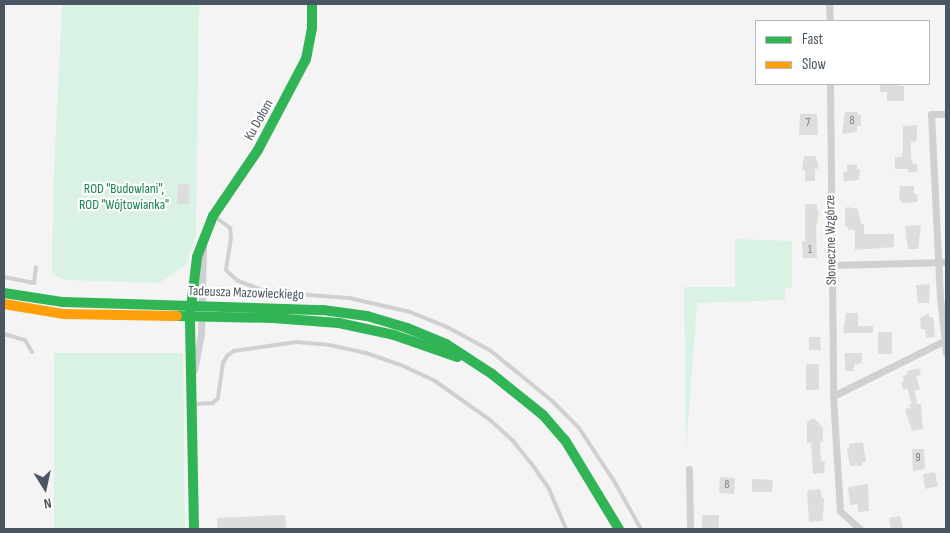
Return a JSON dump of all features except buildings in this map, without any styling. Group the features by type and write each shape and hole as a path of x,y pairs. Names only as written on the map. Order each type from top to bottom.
{"main road":[{"name":"Ku Dołom","path":"194,529 190,311 194,271 203,241 214,216 258,150 306,59 312,28 312,4"},
{"name":"Tadeusza Mazowieckiego","path":"4,293 62,302 190,311"},
{"name":"Tadeusza Mazowieckiego","path":"4,304 64,314 315,310 367,316 389,321 446,344 516,392 543,415 565,440 619,529"},
{"name":"Tadeusza Mazowieckiego","path":"597,492 613,529"}],"street":[{"path":"829,4 830,20"},
{"name":"Słoneczne Wzgórze","path":"830,85 833,396 840,512 860,529"},
{"path":"946,114 932,114 946,353"},
{"name":"Ku Dołom","path":"192,383 202,311 203,241"},
{"path":"832,265 942,262"},
{"path":"833,396 946,340"},
{"path":"689,469 690,529"}],"lane":[{"path":"214,216 230,228 231,238 226,270 238,281 269,292 349,298 410,312 449,328 491,351 552,401 579,428 614,481 641,529"},
{"path":"4,277 34,283 36,267"},
{"path":"4,334 25,340 32,352"},
{"path":"191,404 206,405 213,403 218,398 223,363 227,356 234,351 296,342 330,345 366,353 401,365 435,381 490,420 513,441 532,463 549,489 566,529"}],"green space":[{"name":"ROD \"Budowlani\", ROD \"Wójtowianka\"","path":"62,4 199,4 196,236 186,265 159,283 66,280 52,274 53,195"},
{"path":"735,239 792,241 792,288 785,288 785,300 697,303 686,450 684,287 735,287"},
{"path":"54,353 183,353 185,529 54,529"}],"traffic: fast":[{"path":"194,529 190,316 197,257 213,216 258,150 306,59 312,28 312,4"},
{"path":"4,293 63,302 323,310 367,316 407,328 446,344 492,374 543,415 565,440 619,529"},
{"path":"177,316 273,318 339,323 394,335 457,357"}],"traffic: slow":[{"path":"4,304 64,314 177,316"}]}
